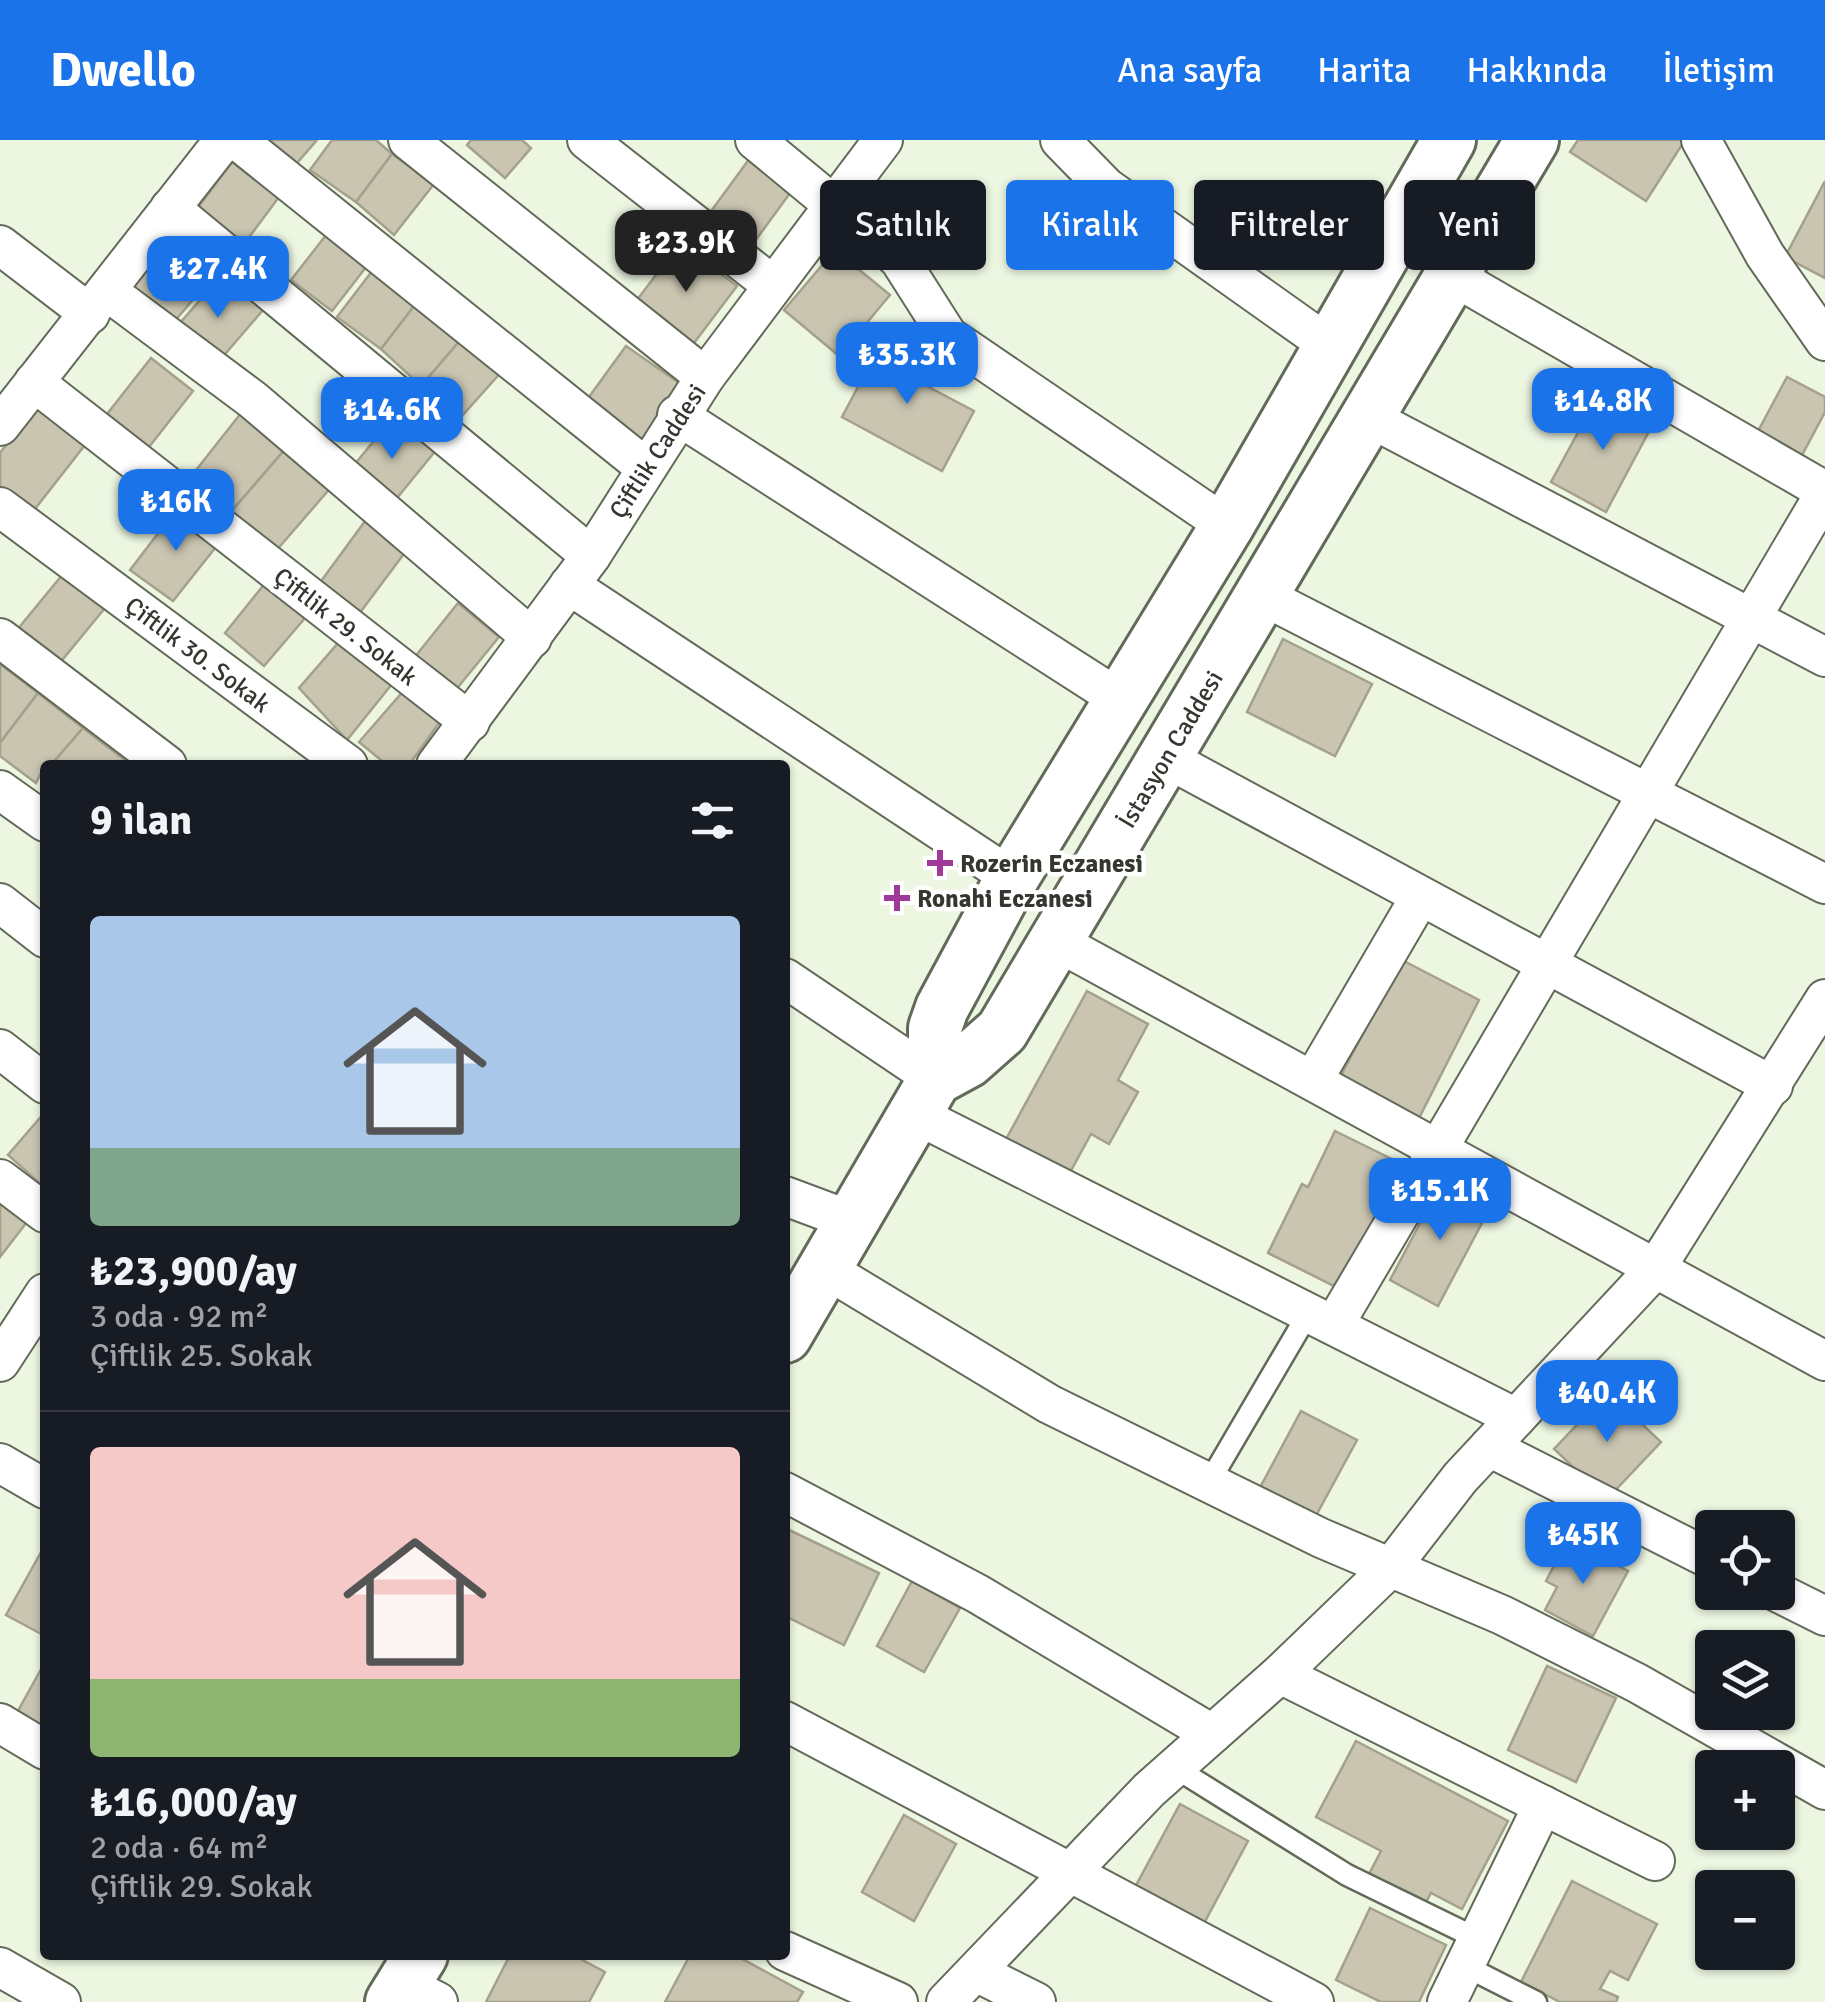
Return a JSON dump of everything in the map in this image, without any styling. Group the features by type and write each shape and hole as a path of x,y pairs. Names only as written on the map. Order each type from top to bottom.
{"main road":[{"path":"924,1097 942,1008 1012,878 1226,526 1449,140"},
{"name":"İstasyon Caddesi","path":"790,1327 924,1097 1002,1031 1532,140"}],"street":[{"path":"0,426 224,140"},
{"path":"237,140 645,466"},
{"path":"408,140 705,376"},
{"path":"587,140 772,284"},
{"path":"755,140 820,191"},
{"name":"Çiftlik Caddesi","path":"854,180 883,140"},
{"path":"1060,140 1106,187 1330,346"},
{"path":"1701,140 1765,255 1825,341"},
{"path":"170,208 580,571 1012,878"},
{"name":"Çiftlik Caddesi","path":"457,750 580,571 677,415 820,224"},
{"path":"0,246 99,302 253,400 532,638"},
{"path":"906,270 948,336 1226,526"},
{"path":"1321,1319 1438,1148 1825,492 1454,276"},
{"name":"Çiftlik 29. Sokak","path":"34,382 457,750"},
{"path":"677,415 1122,700"},
{"path":"1370,418 1825,657"},
{"name":"Çiftlik 30. Sokak","path":"0,506 341,760"},
{"path":"1263,596 1825,884"},
{"path":"0,638 160,760"},
{"path":"1166,758 1773,1086"},
{"path":"0,790 40,818"},
{"path":"1313,1080 1420,896"},
{"path":"0,903 40,934"},
{"path":"1054,940 1825,1361"},
{"path":"790,982 924,1097 1321,1319 1516,1418"},
{"path":"946,2002 1174,1768 1280,1674 1392,1566 1489,1447 1656,1268 1825,1000"},
{"path":"0,1050 40,1080"},
{"path":"0,1180 40,1209"},
{"path":"790,1198 852,1222"},
{"path":"824,1268 1049,1404 1320,1538 1392,1566 1637,1682 1825,1790"},
{"path":"7,1338 40,1299"},
{"path":"1489,1447 1695,1551"},
{"path":"0,1463 40,1486"},
{"path":"790,1495 978,1594 1212,1734"},
{"path":"1795,1601 1825,1616"},
{"path":"1280,1674 1655,1861"},
{"path":"0,1724 40,1747"},
{"path":"790,1724 1068,1876 1314,2002"},
{"path":"1448,2002 1543,1806"},
{"path":"790,1954 898,2002"},
{"path":"0,1968 61,2002"},
{"path":"976,1972 1036,2002"}],"lane":[{"path":"1208,1484 1321,1319"},
{"path":"1174,1768 1472,1952 1536,2002"}],"building":[{"path":"269,140 317,140 297,163"},
{"path":"332,140 376,140 392,154 356,202 310,170"},
{"path":"471,140 522,140 531,148 505,178 467,145"},
{"path":"1578,140 1685,140 1646,201 1570,152"},
{"path":"392,154 434,184 394,235 356,202"},
{"path":"750,158 793,189 752,245 709,214"},
{"path":"232,162 279,197 244,244 197,209"},
{"path":"1825,181 1825,278 1785,257"},
{"path":"330,230 370,262 332,311 291,280"},
{"path":"169,237 214,275 173,323 128,285"},
{"path":"680,243 737,286 691,347 634,304"},
{"path":"376,266 418,301 381,349 337,317"},
{"path":"820,268 859,270 890,295 839,356 784,310"},
{"path":"222,275 263,310 214,367 173,331"},
{"path":"418,301 464,336 421,386 381,349"},
{"path":"464,336 504,369 461,417 421,386"},
{"path":"884,338 936,366 925,385 974,411 942,471 842,417"},
{"path":"626,346 685,387 637,452 581,408"},
{"path":"151,358 193,391 149,447 107,414"},
{"path":"1787,377 1825,397 1825,412 1801,457 1757,433"},
{"path":"1599,394 1654,422 1606,512 1551,482"},
{"path":"35,406 85,445 31,514 0,488 0,453"},
{"path":"245,408 288,446 230,513 189,479"},
{"path":"395,415 437,449 388,509 346,475"},
{"path":"288,446 333,485 275,552 230,513"},
{"path":"179,506 223,538 173,601 130,570"},
{"path":"368,517 409,547 359,614 319,584"},
{"path":"63,574 105,608 54,670 12,636"},
{"path":"270,577 311,611 264,666 225,633"},
{"path":"458,603 499,637 454,692 414,658"},
{"path":"345,635 396,679 347,740 299,688"},
{"path":"1283,639 1372,684 1335,756 1247,712"},
{"path":"0,664 38,693 0,743"},
{"path":"406,688 444,716 413,760 381,760 359,742"},
{"path":"38,693 83,728 55,760 40,760 36,783 0,756 0,743"},
{"path":"83,728 125,760 55,760"},
{"path":"1402,960 1479,1000 1416,1124 1337,1083"},
{"path":"1087,991 1148,1024 1118,1080 1138,1092 1109,1144 1091,1134 1062,1187 999,1152"},
{"path":"40,1118 40,1184 8,1155"},
{"path":"1335,1131 1404,1165 1342,1290 1268,1253 1302,1184 1308,1187"},
{"path":"1443,1180 1491,1206 1438,1306 1390,1280"},
{"path":"0,1195 30,1218 0,1257"},
{"path":"1608,1392 1661,1442 1607,1499 1554,1449"},
{"path":"1301,1411 1357,1440 1312,1523 1257,1493"},
{"path":"790,1530 879,1573 844,1645 790,1618"},
{"path":"1568,1539 1628,1571 1593,1636 1545,1610 1557,1587 1546,1581"},
{"path":"40,1554 40,1633 6,1615"},
{"path":"912,1581 960,1608 924,1672 877,1646"},
{"path":"1547,1666 1616,1698 1576,1782 1508,1750"},
{"path":"40,1671 40,1732 14,1718"},
{"path":"1356,1741 1508,1821 1462,1909 1431,1893 1425,1904 1369,1874 1381,1851 1316,1817"},
{"path":"1180,1804 1248,1841 1202,1927 1134,1889"},
{"path":"904,1815 956,1844 914,1921 862,1892"},
{"path":"1572,1881 1657,1924 1628,1980 1610,1971 1600,1989 1618,1997 1616,2002 1560,2002 1521,1982"},
{"path":"1370,1908 1446,1945 1419,2002 1381,2002 1336,1980"},
{"path":"507,1960 582,1960 605,1972 589,2002 486,2002"},
{"path":"687,1960 744,1960 803,1992 797,2002 665,2002"}],"place":[{"name":"Rozerin Eczanesi","path":"940,863"},
{"name":"Ronahi Eczanesi","path":"897,898"}]}
